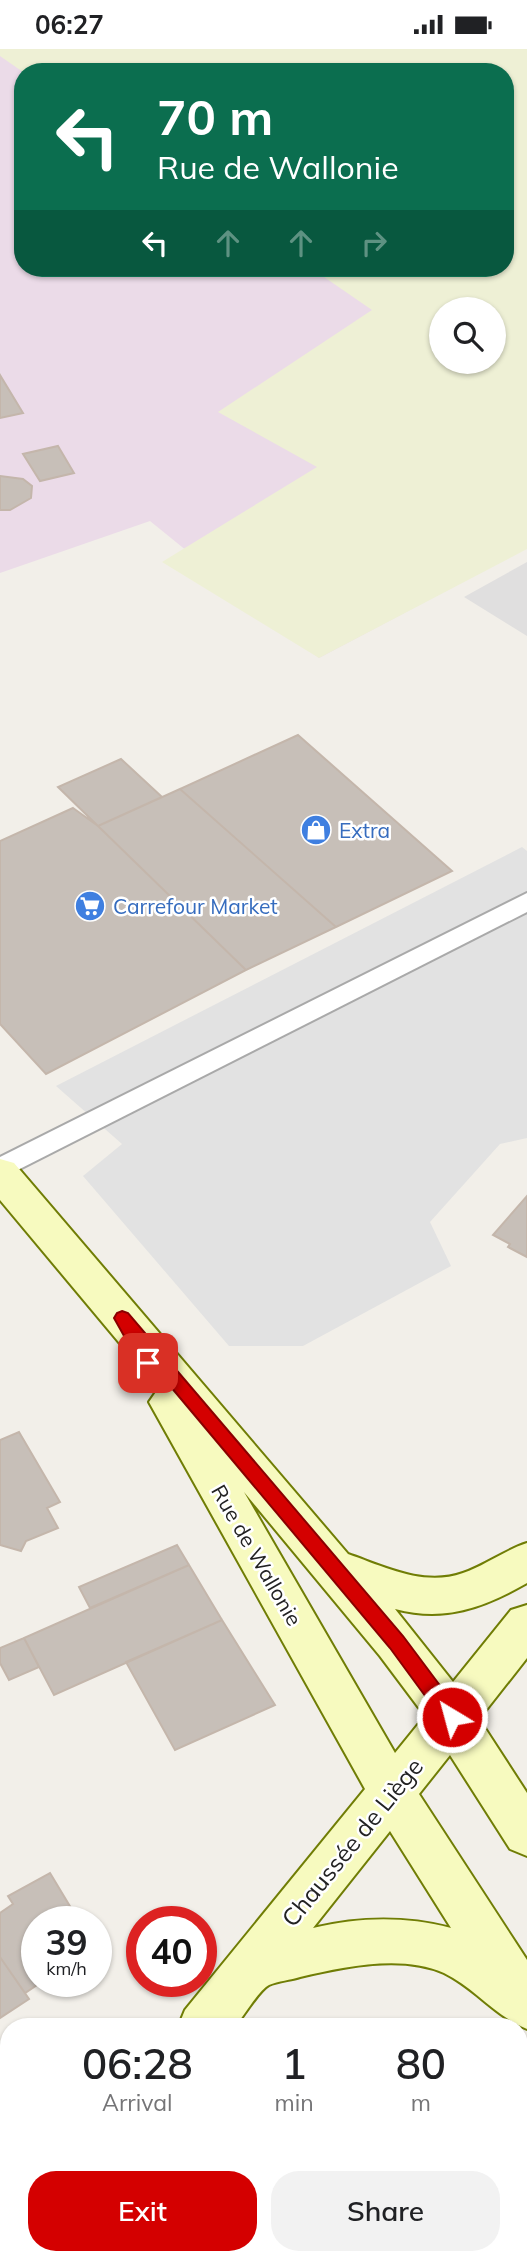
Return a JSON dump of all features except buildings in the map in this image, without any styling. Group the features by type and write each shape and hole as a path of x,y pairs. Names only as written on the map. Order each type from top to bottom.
{"street":[{"name":"Rue de Wallonie","path":"0,1171 396,1642 452,1717 527,1834"},
{"name":"Rue de Wallonie","path":"122,1318 392,1792 527,2005"},
{"path":"333,1567 409,1595 434,1598 494,1581 527,1561"},
{"name":"Chaussée de Liège","path":"210,2018 527,1624"},
{"path":"252,1966 361,1941 396,1939 452,1954 491,1975 527,2011"}],"lane":[{"path":"0,1171 527,901"}],"shaded area":[{"path":"0,49 527,49 527,548 319,658 150,521 0,573"},
{"path":"527,562 527,636 464,597"},
{"path":"522,847 527,851 527,1138 500,1144 430,1222 451,1266 303,1346 229,1346 83,1176 122,1144 56,1086"}],"green space":[{"path":"0,49 527,49 527,549 319,658 162,562 317,467 218,412 372,310 324,277 514,277 514,63 14,63 14,66 0,56"}],"place":[{"name":"Extra","path":"316,830"},
{"name":"Carrefour Market","path":"90,906"}],"route":[{"path":"148,1363 122,1318 396,1642 452,1717"}]}
